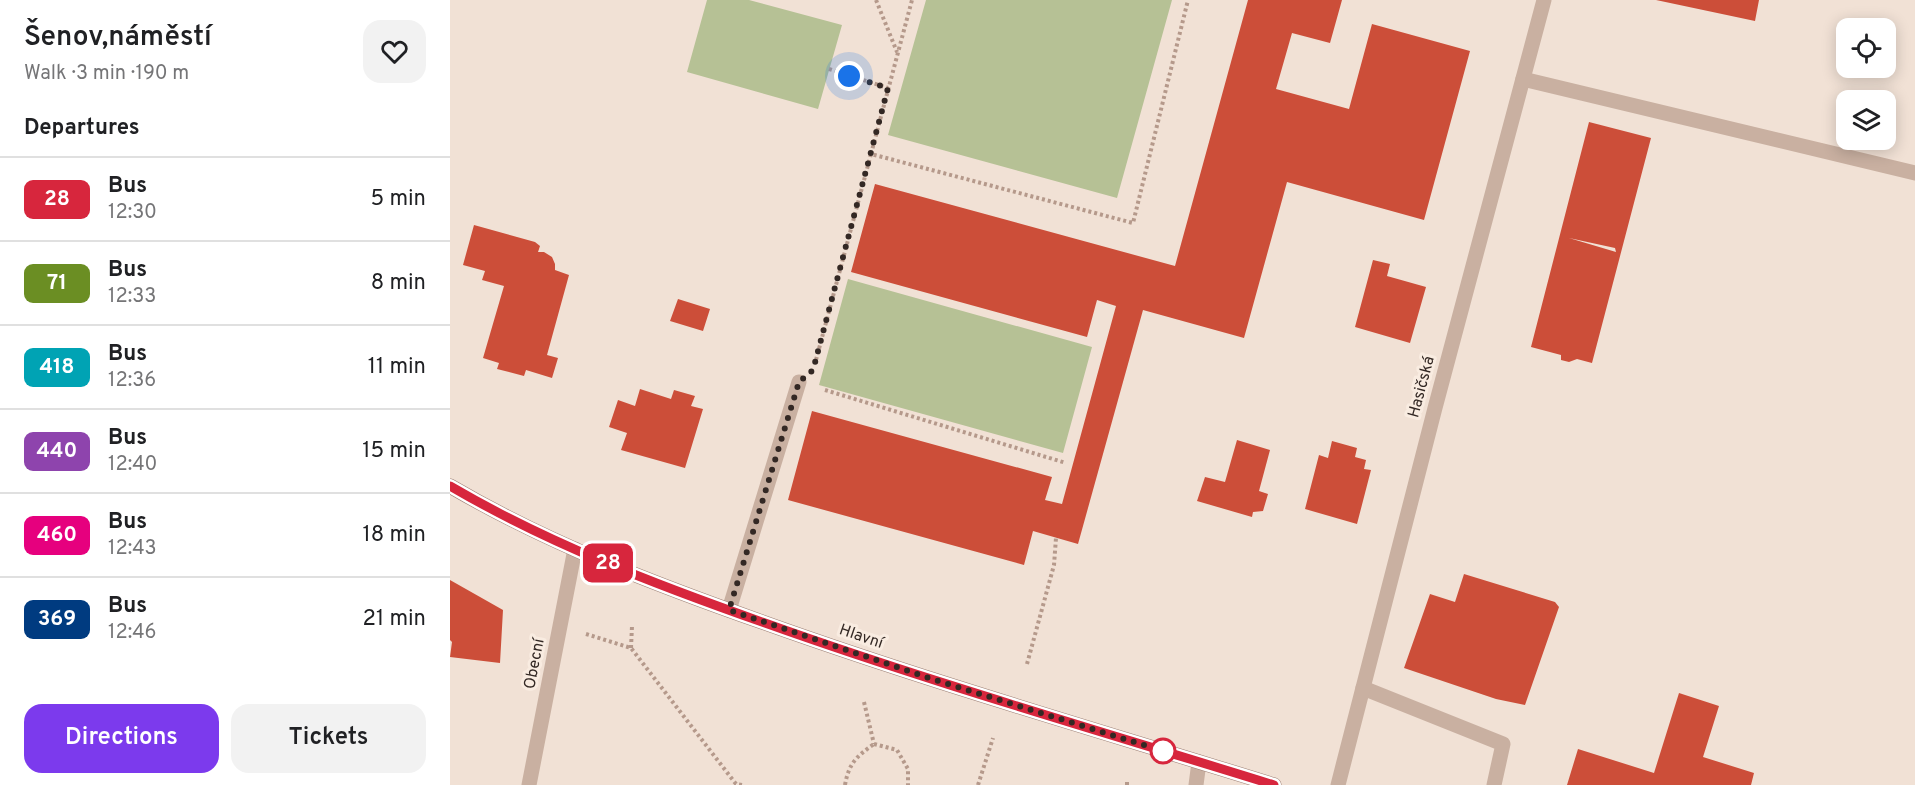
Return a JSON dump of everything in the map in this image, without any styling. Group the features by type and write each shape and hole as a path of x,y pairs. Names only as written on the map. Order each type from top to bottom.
{"main road":[{"name":"Hlavní","path":"450,486 483,506 575,549 643,578 729,610 932,679 1274,785"}],"street":[{"name":"Hasičská","path":"1338,785 1432,419 1544,0"},
{"path":"1523,79 1915,173"},
{"path":"729,610 799,382"},
{"name":"Obecní","path":"529,785 575,549"},
{"path":"1363,688 1503,744 1494,785"},
{"path":"1196,785 1199,762"}],"path":[{"path":"876,0 897,54"},
{"path":"799,382 813,370 912,0"},
{"path":"871,154 1133,223 1188,0"},
{"path":"830,69 888,88"},
{"path":"799,382 1066,463"},
{"path":"1027,664 1054,565 1056,538"},
{"path":"561,624 631,648 736,784 743,785"},
{"path":"631,648 632,626"},
{"path":"864,702 874,744"},
{"path":"979,784 993,738"},
{"path":"845,785 849,768 857,757 874,744"},
{"path":"874,744 897,750 908,769 908,785"}],"green space":[{"path":"707,0 749,0 842,25 818,109 687,72"},
{"path":"926,0 1172,0 1117,198 888,135"},
{"path":"848,279 1092,347 1063,453 819,385"}],"building":[{"path":"1248,0 1342,0 1330,43 1292,33 1276,89 1349,109 1372,24 1470,51 1424,220 1287,182 1244,338 1143,310 1078,544 1033,531 1024,565 788,500 812,411 1052,477 1045,500 1062,504 1116,306 1097,300 1087,337 851,272 875,184 1175,266"},
{"path":"1656,0 1759,0 1755,21"},
{"path":"1589,122 1651,138 1592,363 1577,359 1569,362 1561,360 1561,355 1531,347","holes":["1569,238 1615,248 1616,252"]},
{"path":"474,225 535,242 540,246 538,252 544,252 552,257 555,270 569,275 547,355 558,358 552,378 526,370 524,376 497,369 499,363 483,358 504,286 482,280 485,271 463,265"},
{"path":"1373,260 1390,264 1387,276 1426,287 1410,343 1355,327"},
{"path":"678,299 710,309 703,331 670,321"},
{"path":"640,389 671,399 674,390 695,396 691,406 703,409 685,468 621,450 627,433 609,427 618,400 635,406"},
{"path":"1237,440 1270,450 1259,491 1268,494 1263,511 1253,512 1252,517 1197,501 1205,477 1225,482"},
{"path":"1332,441 1357,448 1355,457 1366,460 1364,469 1371,470 1357,524 1305,509 1319,455 1328,458"},
{"path":"1464,574 1555,602 1559,607 1525,705 1496,699 1404,668 1430,594 1455,602"},
{"path":"450,580 503,610 500,663 450,657 452,642 450,640"},
{"path":"1679,693 1719,706 1703,757 1754,773 1751,785 1567,785 1578,749 1654,773"}],"bus line":[{"name":"28","path":"450,486 483,506 575,549 643,578 729,610 932,679 1274,785"}],"route":[{"path":"849,76 888,88 813,370 799,382 729,610 932,679 1163,751"}]}
